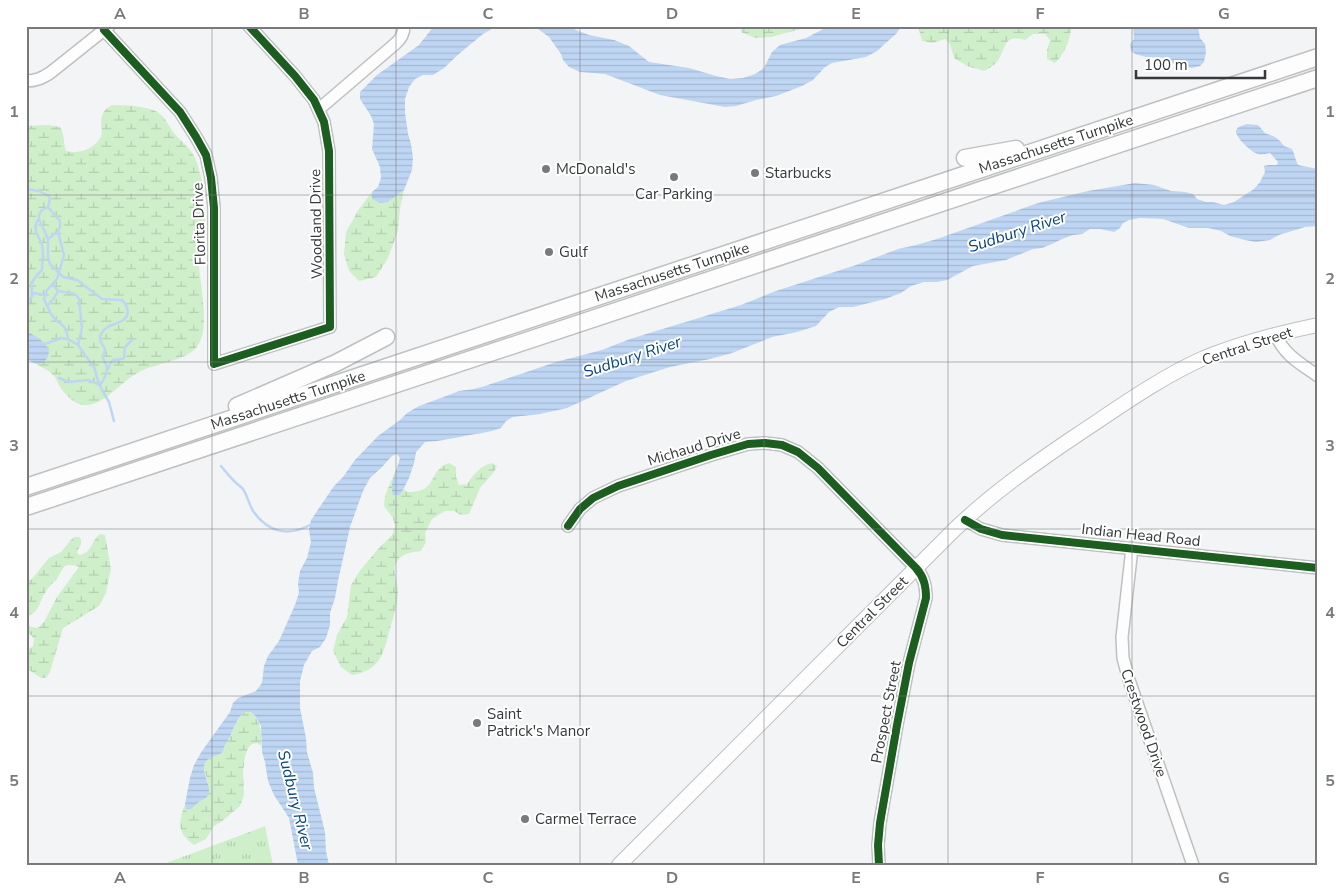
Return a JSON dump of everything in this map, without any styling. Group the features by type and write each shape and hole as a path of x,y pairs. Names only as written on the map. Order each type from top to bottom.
{"highway":[{"name":"Massachusetts Turnpike","path":"26,487 1318,57"},
{"name":"Massachusetts Turnpike","path":"26,507 1318,78"},
{"path":"964,158 1075,138"},
{"path":"98,463 230,410 336,363 386,336"}],"main road":[{"name":"Central Street","path":"618,865 916,568 965,520 1002,488 1145,390 1177,372 1205,358 1234,347 1318,326"}],"street":[{"name":"Woodland Drive","path":"214,364 330,327 329,151 324,122 314,100 296,76 249,26"},
{"path":"319,109 401,39 404,26"},
{"path":"26,81 43,78 107,28"},
{"name":"Florita Drive","path":"107,28 180,112 196,136 206,156 211,178 214,208 214,364"},
{"path":"1276,335 1288,355 1318,376"},
{"name":"Michaud Drive","path":"568,526 580,509 593,498 618,486 710,455 748,444 765,442 782,445 798,452 818,468 916,568"},
{"name":"Indian Head Road","path":"965,520 981,529 1002,535 1318,568"},
{"name":"Crestwood Drive","path":"1132,548 1123,632 1123,658 1128,680 1193,865"},
{"name":"Prospect Street","path":"878,862 880,824 897,724 909,663 926,598 922,574 916,568"}],"green space":[{"path":"742,26 812,26 771,37 755,38 741,32"},
{"path":"918,26 1072,26 1064,51 1055,63 1047,59 1050,40 1045,34 1033,34 1025,40 1017,38 1008,41 995,64 984,71 967,66 954,58 950,44 945,39 933,43 922,41"},
{"path":"113,105 138,106 156,111 188,147 198,165 205,209 204,235 199,262 204,319 203,330 201,340 196,348 185,356 147,368 131,377 103,399 90,405 83,405 76,403 64,393 56,378 36,364 43,363 39,338 26,331 26,126 48,125 60,127 66,151 83,151 97,142 102,132 102,115 107,108"},
{"path":"404,190 398,231 388,258 376,277 359,281 349,271 344,254 346,232 359,209 372,192 372,199 388,202"},
{"path":"425,442 416,452 404,489 407,492 424,489 442,466 449,463 456,467 456,477 459,485 467,484 484,466 492,463 497,466 480,488 469,514 461,515 454,511 445,511 432,519 425,533 426,542 421,551 406,554 399,558 395,565 398,588 395,613 384,650 376,664 370,669 352,675 341,667 333,651 337,635 347,617 351,585 359,572 392,535 395,526 393,518 384,506 388,488 400,458 397,454"},
{"path":"100,534 105,535 111,569 106,593 99,606 63,628 50,672 46,678 41,678 26,668 26,651 33,646 34,639 31,635 26,634 26,625 36,628 44,622 57,597 79,567 67,565 64,567 46,591 34,613 26,617 26,580 31,580 49,558 61,552 74,537 81,539 77,552 79,555 87,552"},
{"path":"244,712 251,712 257,720 261,732 261,746 257,743 252,744 245,756 243,772 244,795 240,806 214,826 206,839 194,845 184,836 180,827 185,804 187,809 194,807 207,797 208,781 204,767 206,761 222,753 235,725"},
{"path":"265,826 273,865 161,865"}],"water":[{"path":"434,26 497,26 483,34 444,68 433,75 423,75 415,79 409,87 405,99 405,112 413,158 412,170 404,190 388,202 380,203 372,199 372,192 378,187 381,178 380,167 372,149 374,124 360,99 360,92 377,75 419,45"},
{"path":"534,26 569,26 589,35 614,40 629,46 649,62 689,68 730,79 743,78 755,74 764,68 772,52 780,45 806,38 829,26 901,26 897,33 877,51 866,57 832,63 825,67 813,80 776,96 725,107 660,95 605,74 580,72 569,67 549,37"},
{"path":"1133,26 1198,26 1200,38 1205,44 1204,62 1200,66 1192,68 1180,67 1164,58 1135,54 1131,51 1130,44 1134,39"},
{"name":"Sudbury River","path":"1246,124 1258,125 1265,133 1275,137 1284,146 1292,149 1298,165 1318,169 1318,226 1305,227 1279,235 1270,240 1256,242 1230,236 1221,231 1208,228 1189,228 1163,219 1140,218 1129,220 1114,232 1090,229 1082,234 1073,235 1006,260 973,266 947,280 924,282 911,286 901,293 885,299 853,307 839,307 829,312 816,326 772,337 732,353 670,367 626,381 567,408 513,417 506,421 501,428 490,431 425,442 416,452 409,478 400,495 393,495 392,486 400,458 397,454 392,456 370,478 363,491 350,527 326,638 320,647 312,651 304,665 300,681 300,708 307,752 313,773 314,788 325,832 329,865 298,865 289,818 274,795 268,781 262,752 261,726 251,712 244,712 240,717 222,753 206,761 204,771 209,790 206,798 192,808 186,809 185,804 190,778 194,765 202,751 230,712 233,703 238,698 256,691 262,683 264,666 268,656 279,641 299,593 300,571 307,558 311,542 309,530 311,520 334,486 355,460 378,436 407,413 419,406 459,391 485,386 741,305 898,249 937,239 1038,203 1088,191 1135,183 1154,185 1171,191 1193,194 1197,199 1206,202 1224,205 1234,202 1254,189 1260,182 1265,172 1264,166 1277,165 1278,162 1270,153 1255,153 1241,141 1236,131 1239,127"},
{"path":"26,331 39,338 49,349 47,359 41,364 34,363 26,357"}],"waterway":[{"path":"26,189 39,191 49,196 48,207 60,221 58,232 64,255 57,279 47,290 44,299 53,317 65,328 68,339 78,345 95,369 102,390 109,402 114,421"},
{"path":"48,207 41,211 39,219 48,239 50,264 63,277 77,280 102,299 122,300 126,305 128,314 125,319 106,328 101,334 100,341 105,349 103,358 107,367"},
{"path":"32,296 33,282 42,270 43,248 36,229 39,219"},
{"path":"48,239 58,232"},
{"path":"53,283 58,290 73,293 79,299 82,328 78,345"},
{"path":"47,306 58,291"},
{"path":"27,304 34,293 45,295"},
{"path":"45,344 61,338 67,339"},
{"path":"59,378 69,382 88,380 100,385 110,363 113,360 124,358 125,347 133,339"},
{"path":"221,466 243,489 253,511 265,524 279,531 295,531 312,524"}],"cycle path":[{"path":"104,30 180,112 206,155 211,178 214,208 214,364 330,327 329,151 324,122 314,100 295,76 249,26"},
{"path":"568,526 580,509 593,498 618,486 748,444 782,445 798,452 818,468 916,568 924,582 926,598 909,663 897,725 880,823 879,865"},
{"path":"965,520 981,529 1002,535 1318,568"}],"place":[{"name":"McDonald's","path":"546,169"},
{"name":"Starbucks","path":"755,173"},
{"name":"Car Parking","path":"674,177"},
{"name":"Gulf","path":"549,252"},
{"name":"Saint Patrick's Manor","path":"477,723"},
{"name":"Carmel Terrace","path":"525,819"}]}
